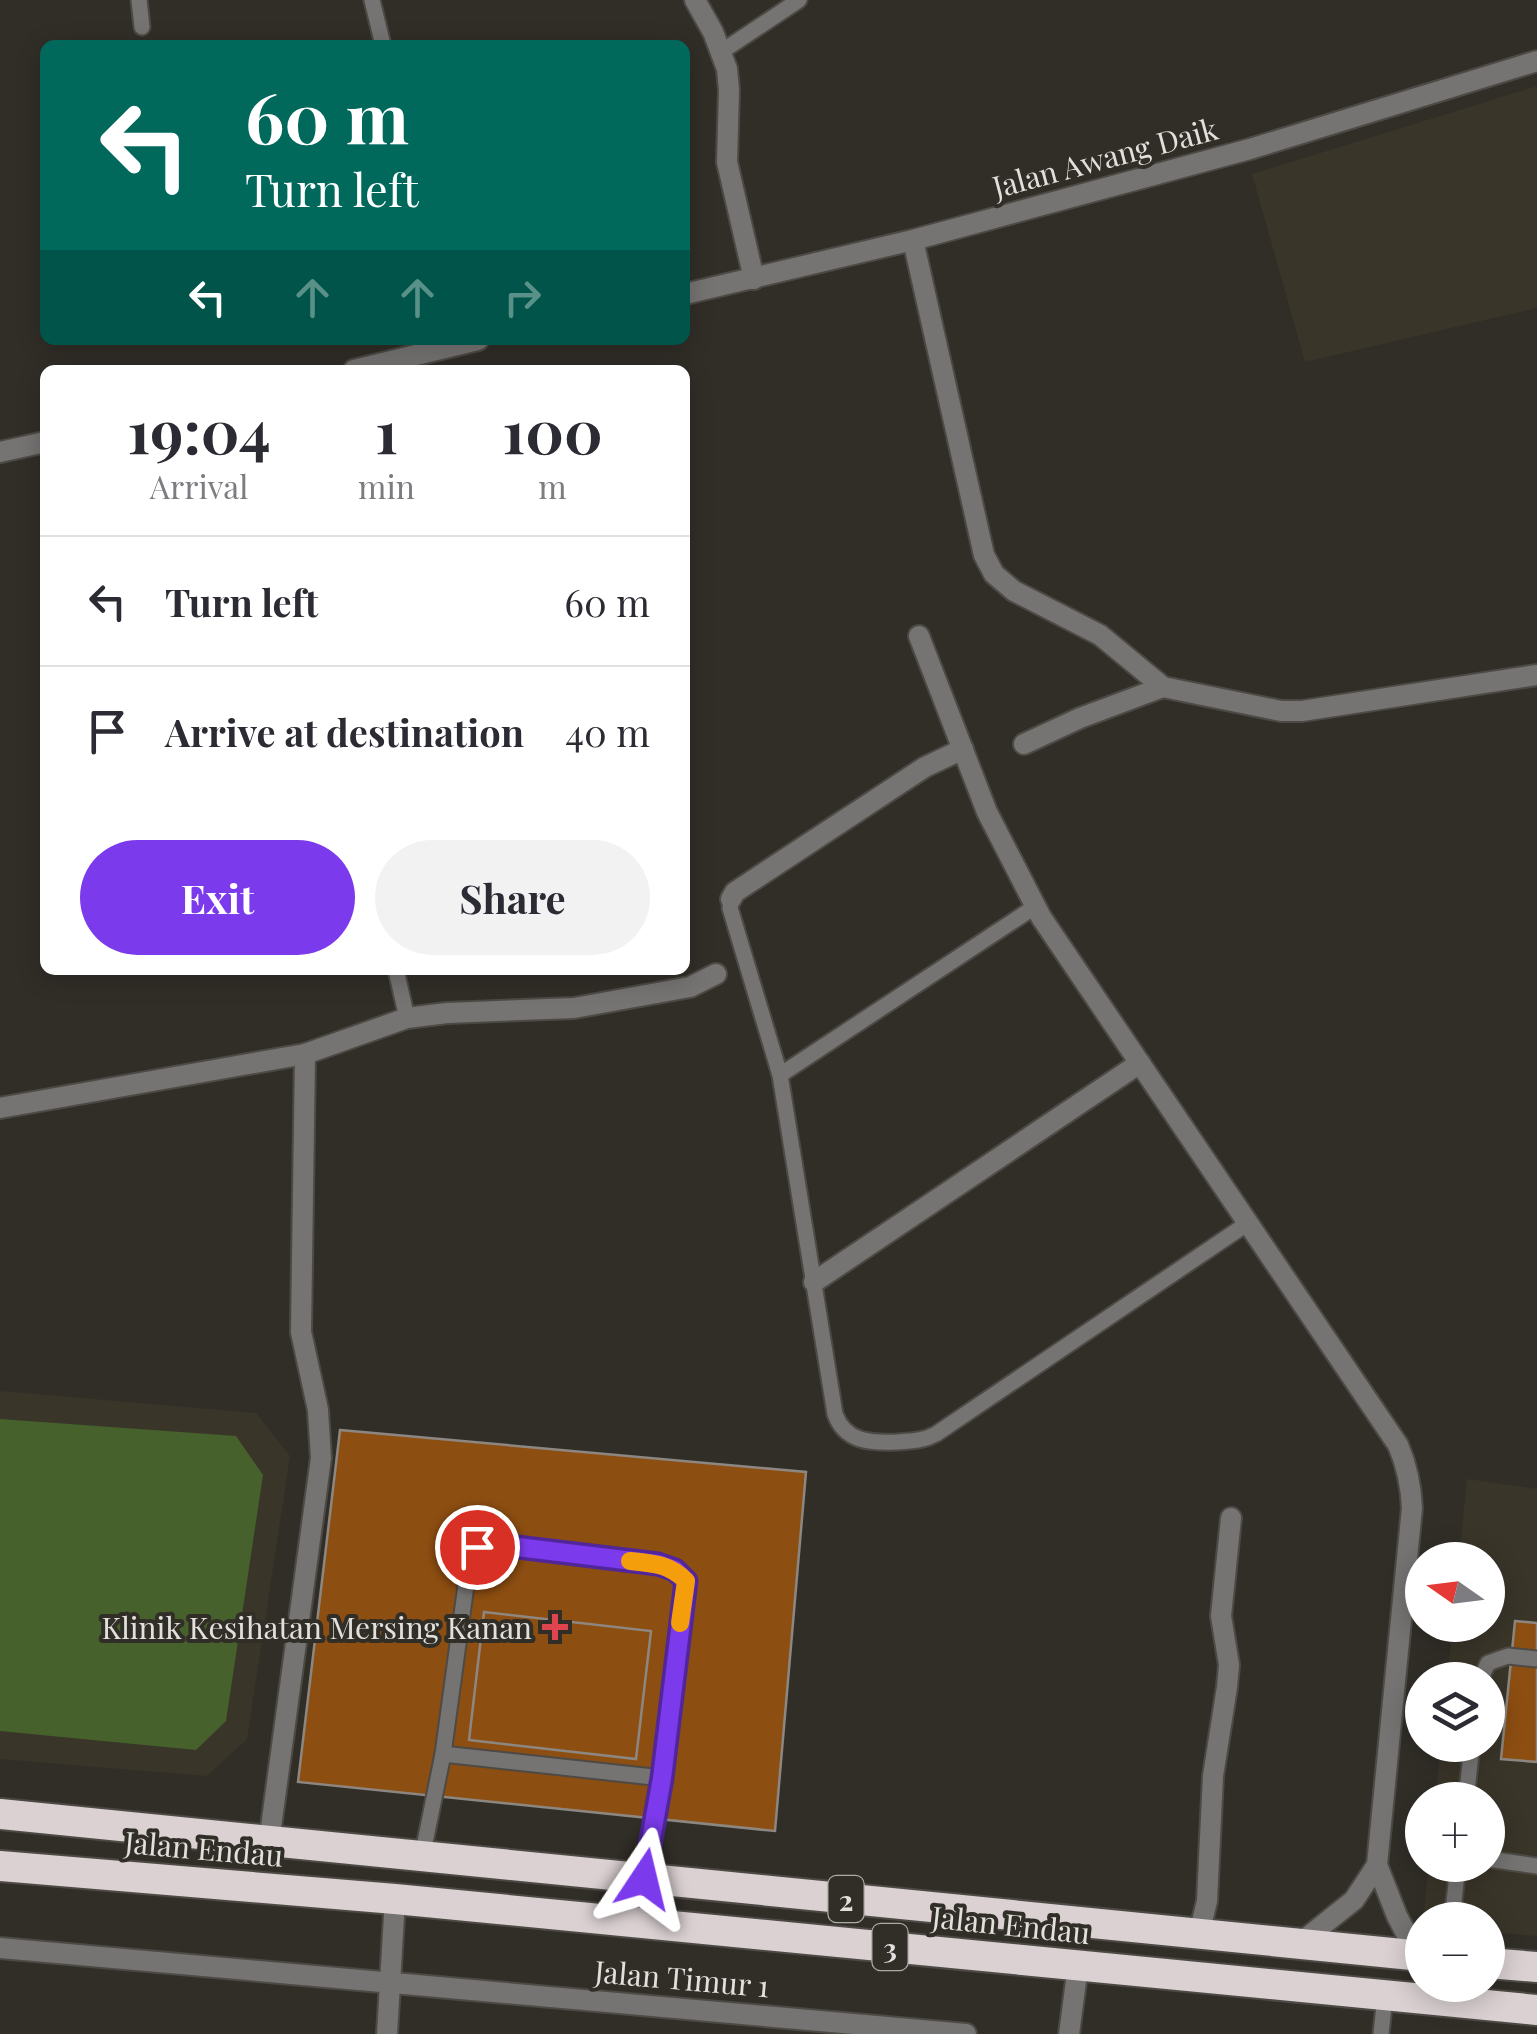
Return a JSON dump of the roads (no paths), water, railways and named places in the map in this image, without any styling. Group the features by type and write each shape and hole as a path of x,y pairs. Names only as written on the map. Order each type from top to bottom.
{"highway":[{"name":"Jalan Endau","path":"0,1814 1405,1955"},
{"name":"Jalan Endau","path":"0,1866 395,1899 1405,1995"},
{"path":"1505,1964 1537,1968"},
{"name":"Jalan Endau","path":"1493,2002 1537,2010"}],"street":[{"path":"695,0 727,68 727,162 754,279"},
{"name":"Jalan Awang Daik","path":"690,293 913,240 1250,149 1537,61"},
{"path":"913,240 984,555 994,574 1014,591 1100,636 1163,687 1281,712 1537,675"},
{"path":"375,365 457,345"},
{"path":"0,452 40,443"},
{"path":"919,636 987,812 1036,906 1398,1445 1411,1484 1412,1508 1377,1866 1405,1930"},
{"path":"1024,744 1163,687"},
{"path":"731,899 734,892 925,767 963,749"},
{"path":"0,1108 305,1054 407,1018 574,1008 625,1001 690,986 716,974"},
{"path":"269,1842 321,1458 318,1410 301,1332 305,1054"},
{"path":"814,1282 1140,1063"},
{"path":"1199,1934 1208,1901 1209,1814 1229,1665 1220,1616 1231,1518"},
{"path":"1298,1944 1354,1900 1377,1866"},
{"path":"387,2034 395,1899"},
{"name":"Jalan Timur 1","path":"0,1948 966,2034"},
{"path":"1069,2034 1078,1966"}],"lane":[{"path":"139,0 142,28"},
{"path":"372,0 381,40"},
{"path":"722,52 798,0"},
{"path":"731,899 730,908 780,1075 835,1414 839,1426 859,1440 924,1440 936,1434 1248,1223"},
{"path":"780,1075 1036,906"},
{"path":"397,975 407,1018"},
{"path":"422,1857 443,1754 469,1563 477,1547 492,1544 658,1564 675,1570 686,1581 662,1778 644,1879"},
{"path":"1491,1662 1508,1656 1537,1659"},
{"path":"443,1754 662,1778"},
{"path":"1505,1861 1537,1866"},
{"path":"1382,2034 1386,1996"}],"place":[{"name":"Klinik Kesihatan Mersing Kanan","path":"555,1627"}]}
